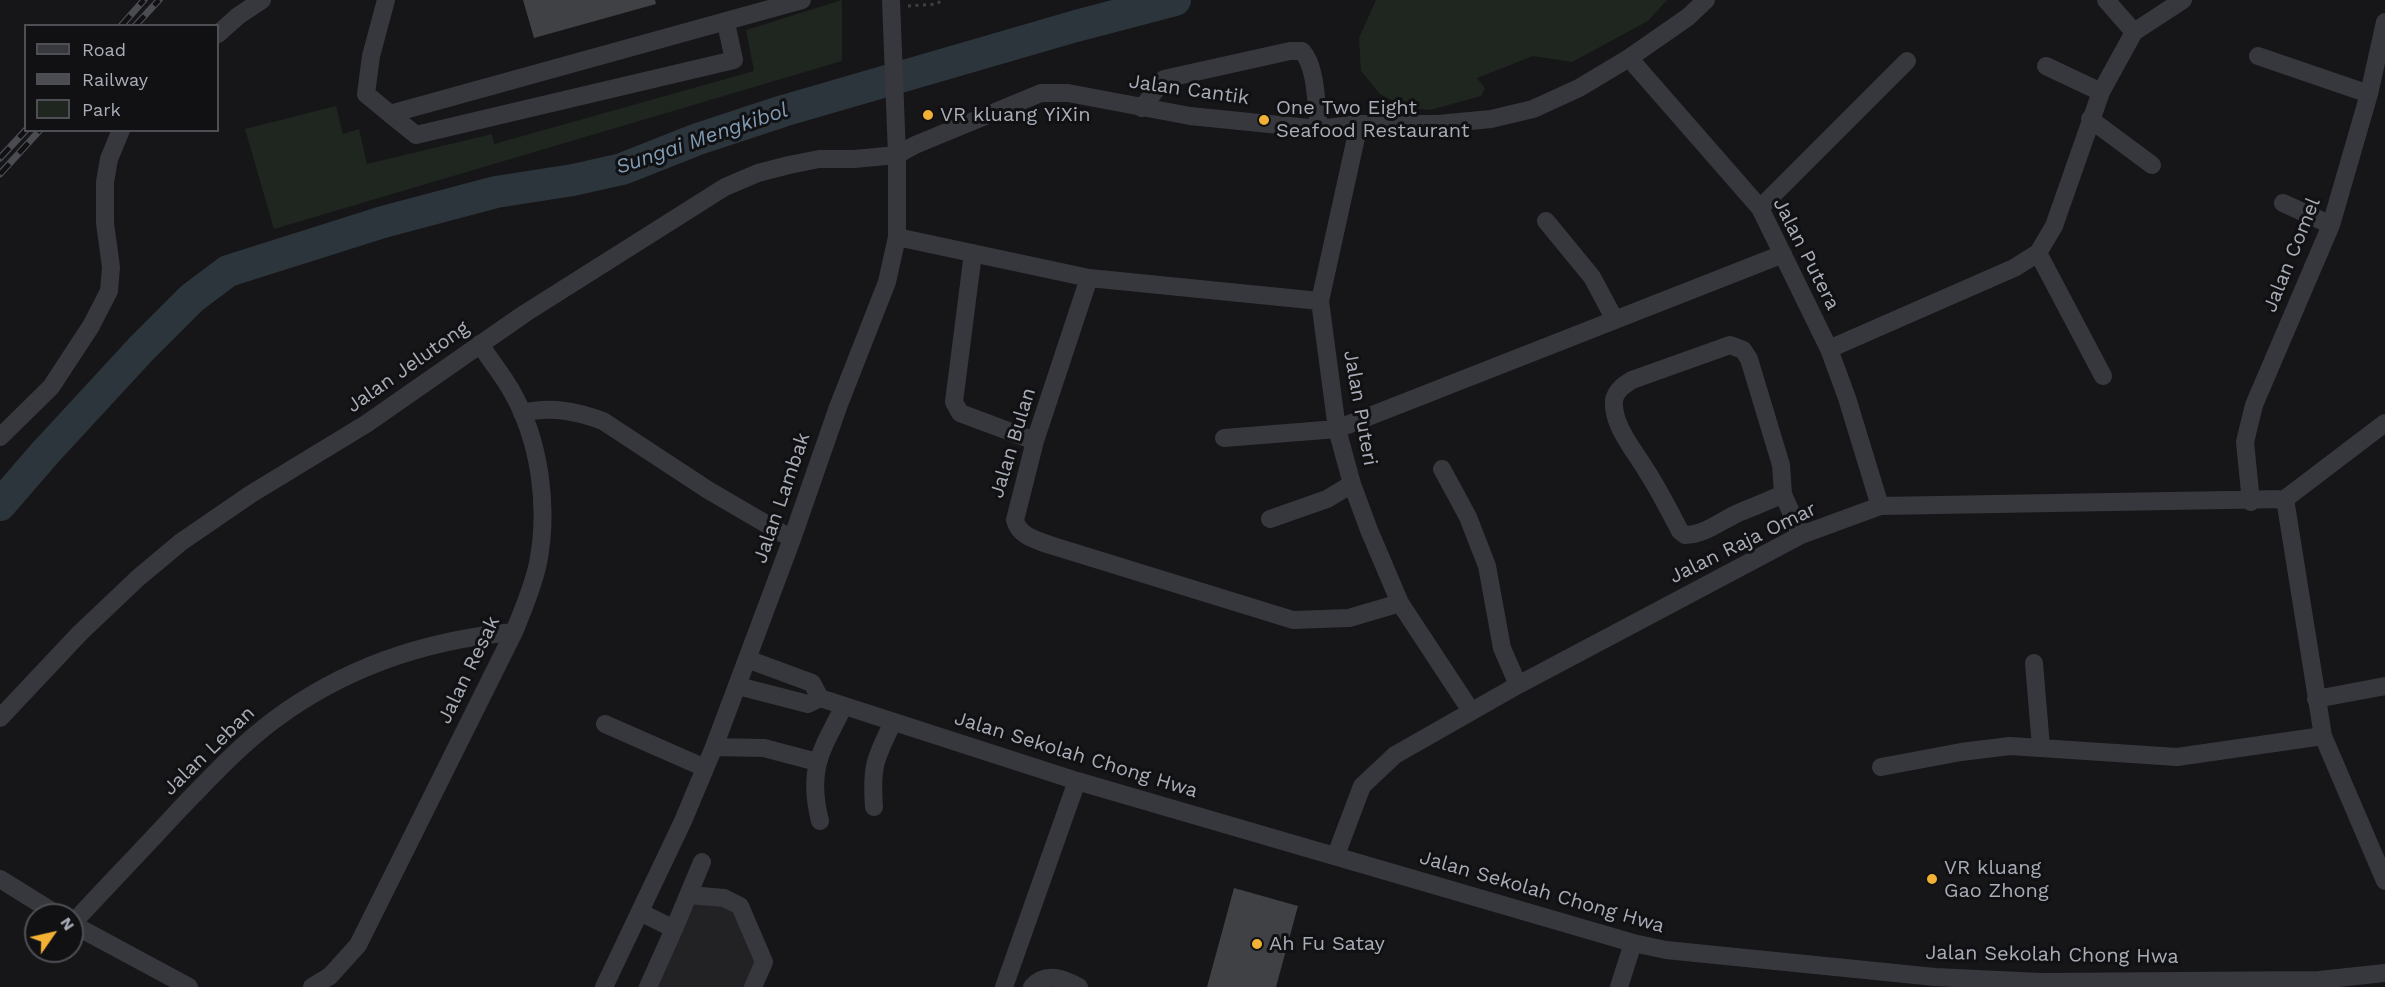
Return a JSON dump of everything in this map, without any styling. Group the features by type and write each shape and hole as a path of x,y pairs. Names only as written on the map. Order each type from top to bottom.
{"street":[{"path":"219,33 238,16 262,0"},
{"path":"386,0 370,56 366,94 416,135 734,60 726,22"},
{"path":"390,114 802,0"},
{"name":"Jalan Cantik","path":"897,155 915,145 1041,93 1068,93 1190,116 1319,129 1359,124 1438,124 1491,119 1533,109 1579,88 1629,58 1688,17 1706,0"},
{"path":"2106,0 2134,32"},
{"path":"1829,349 2014,268 2038,253 2054,226 2101,92 2134,32 2183,0"},
{"name":"Jalan Lambak","path":"604,987 683,821 714,747 792,539 837,407 886,282 897,237 897,155 891,3"},
{"name":"Jalan Comel","path":"2251,502 2245,442 2254,405 2331,225 2369,94 2385,22"},
{"path":"1142,108 1164,79 1290,51 1302,51 1308,57 1312,70 1319,129"},
{"path":"2258,56 2369,94"},
{"name":"Jalan Putera","path":"1629,58 1760,208 1829,349 1847,398 1880,506"},
{"path":"1760,208 1906,61"},
{"path":"2046,66 2101,92"},
{"path":"2090,120 2152,165"},
{"name":"Jalan Puteri","path":"1359,124 1320,301 1337,429 1352,484 1400,603 1471,711"},
{"path":"0,437 51,387 91,326 109,291 111,267 105,223 105,182 109,159 120,132"},
{"name":"Jalan Jelutong","path":"0,718 80,633 138,578 181,542 251,495 366,424 524,314 725,187 758,172 819,159 897,155"},
{"path":"2283,203 2331,225"},
{"path":"1546,221 1592,277 1615,320"},
{"path":"897,237 1089,278 1320,301"},
{"path":"973,253 954,402 960,413 1035,441"},
{"path":"2038,253 2103,376"},
{"path":"1224,438 1337,429 1783,254"},
{"name":"Jalan Bulan","path":"1089,278 1035,441 1014,520 1016,526 1026,535 1050,545 1293,620 1349,618 1400,603"},
{"name":"Jalan Resak","path":"312,987 330,976 358,945 514,632 530,592 538,562 542,532 539,474 531,439 512,391 480,344"},
{"path":"1783,494 1703,531 1685,535 1680,531 1630,446 1615,414 1614,397 1621,387 1632,380 1730,345 1743,350 1749,359 1772,430 1781,465 1783,494 1801,535"},
{"path":"522,413 560,410 583,414 603,421 708,490 792,539"},
{"path":"2385,423 2285,499 2323,736 2385,881"},
{"path":"1443,469 1468,518 1487,566 1502,648 1518,685"},
{"path":"1270,519 1327,499 1352,484"},
{"name":"Jalan Raja Omar","path":"1336,855 1362,786 1395,755 1518,685 1801,535 1880,506 2251,502 2285,499"},
{"name":"Jalan Leban","path":"84,911 230,758 275,719 347,676 386,659 422,647 469,636 514,632"},
{"name":"Jalan Sekolah Chong Hwa","path":"747,659 812,683 820,698 1077,781 1666,950 1935,977 2041,982 2231,984 2343,982 2385,973"},
{"path":"2034,663 2041,747"},
{"name":"Jalan Sekolah Chong Hwa","path":"738,686 808,704 820,698"},
{"path":"2316,699 2385,686"},
{"path":"820,821 814,788 817,762 844,706"},
{"path":"874,807 875,759 893,722"},
{"path":"605,724 705,768"},
{"path":"1881,767 1961,752 2010,746 2177,757 2323,736"},
{"path":"714,747 764,748 817,762"},
{"path":"1004,987 1077,781"},
{"path":"648,987 702,862"},
{"path":"0,879 38,903"},
{"path":"689,895 724,898 740,906 764,962 753,987"},
{"path":"640,912 674,929"},
{"path":"84,930 189,987"},
{"path":"1619,987 1633,942"},
{"path":"1032,987 1043,978 1062,977 1080,987"}],"path":[{"path":"891,3 936,4 944,0"}],"shaded area":[{"path":"691,882 743,904 769,964 758,987 643,987"}],"green space":[{"path":"842,0 842,61 274,229 245,129 336,106 343,134 359,129 367,164 492,134 494,144 754,71 746,30"},
{"path":"1376,0 1667,0 1648,21 1572,62 1533,56 1477,78 1485,88 1481,96 1430,110 1405,107 1380,94 1361,71 1359,38"}],"building":[{"path":"523,0 655,0 656,4 534,38"},
{"path":"1234,888 1298,906 1276,987 1207,987"}],"waterway":[{"name":"Sungai Mengkibol","path":"0,505 141,349 192,298 228,271 383,222 496,192 573,180 622,169 698,139 783,111 1076,26 1175,0"}],"railway":[{"path":"123,24 144,0"},
{"path":"137,24 159,0"},
{"path":"0,158 24,132"},
{"path":"0,174 38,132"}],"place":[{"name":"VR kluang YiXin","path":"928,115"},
{"name":"One Two Eight Seafood Restaurant","path":"1264,120"},
{"name":"VR kluang Gao Zhong","path":"1932,879"},
{"name":"Ah Fu Satay","path":"1257,944"}]}
